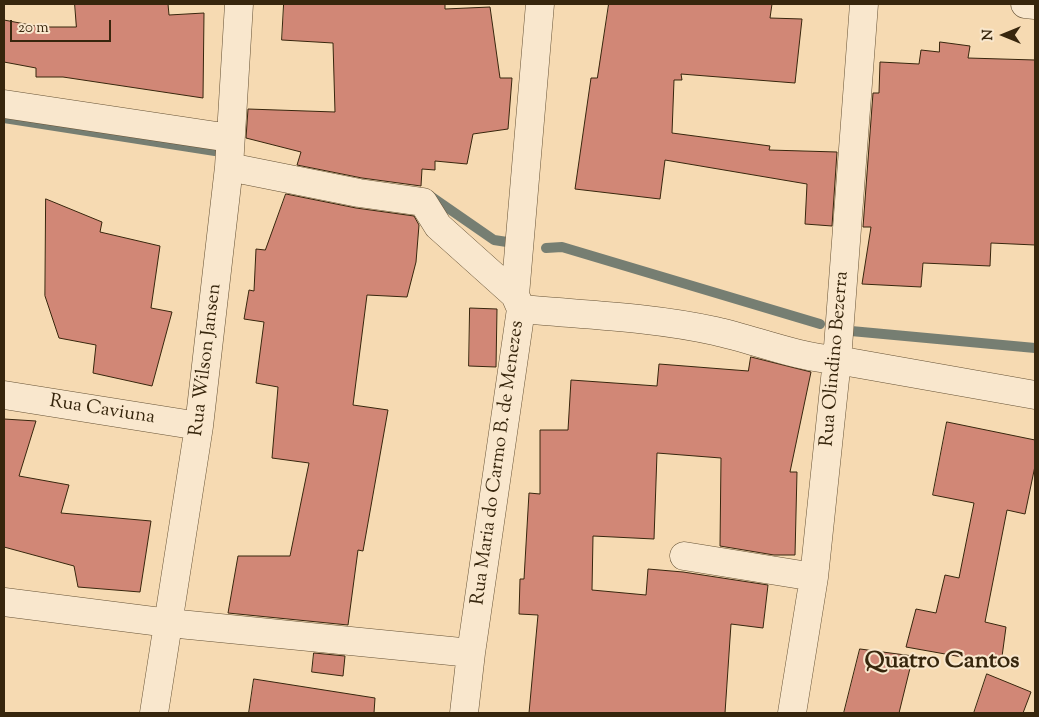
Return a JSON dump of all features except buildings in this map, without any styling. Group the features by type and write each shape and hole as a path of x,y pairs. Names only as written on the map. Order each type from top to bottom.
{"street":[{"name":"Rua Wilson Jansen","path":"154,713 200,426 228,167 239,4"},
{"name":"Rua Maria do Carmo B. de Menezes","path":"464,713 518,302 540,4"},
{"name":"Rua Olindino Bezerra","path":"792,713 814,578 837,360 864,4"},
{"path":"1025,4 1035,5"},
{"path":"4,104 230,138"},
{"path":"228,167 359,193 423,202 438,226 518,302 714,331 813,358 837,360 1035,395"},
{"name":"Rua Caviuna","path":"4,395 200,426"},
{"path":"684,556 814,578"},
{"path":"4,602 169,623 471,653"}],"waterway":[{"path":"4,118 215,151"},
{"path":"429,195 494,240 507,242"},
{"path":"546,248 562,247 820,324"},
{"path":"851,331 1035,348"}],"district":[{"name":"Quatro Cantos","path":"942,663"}]}
